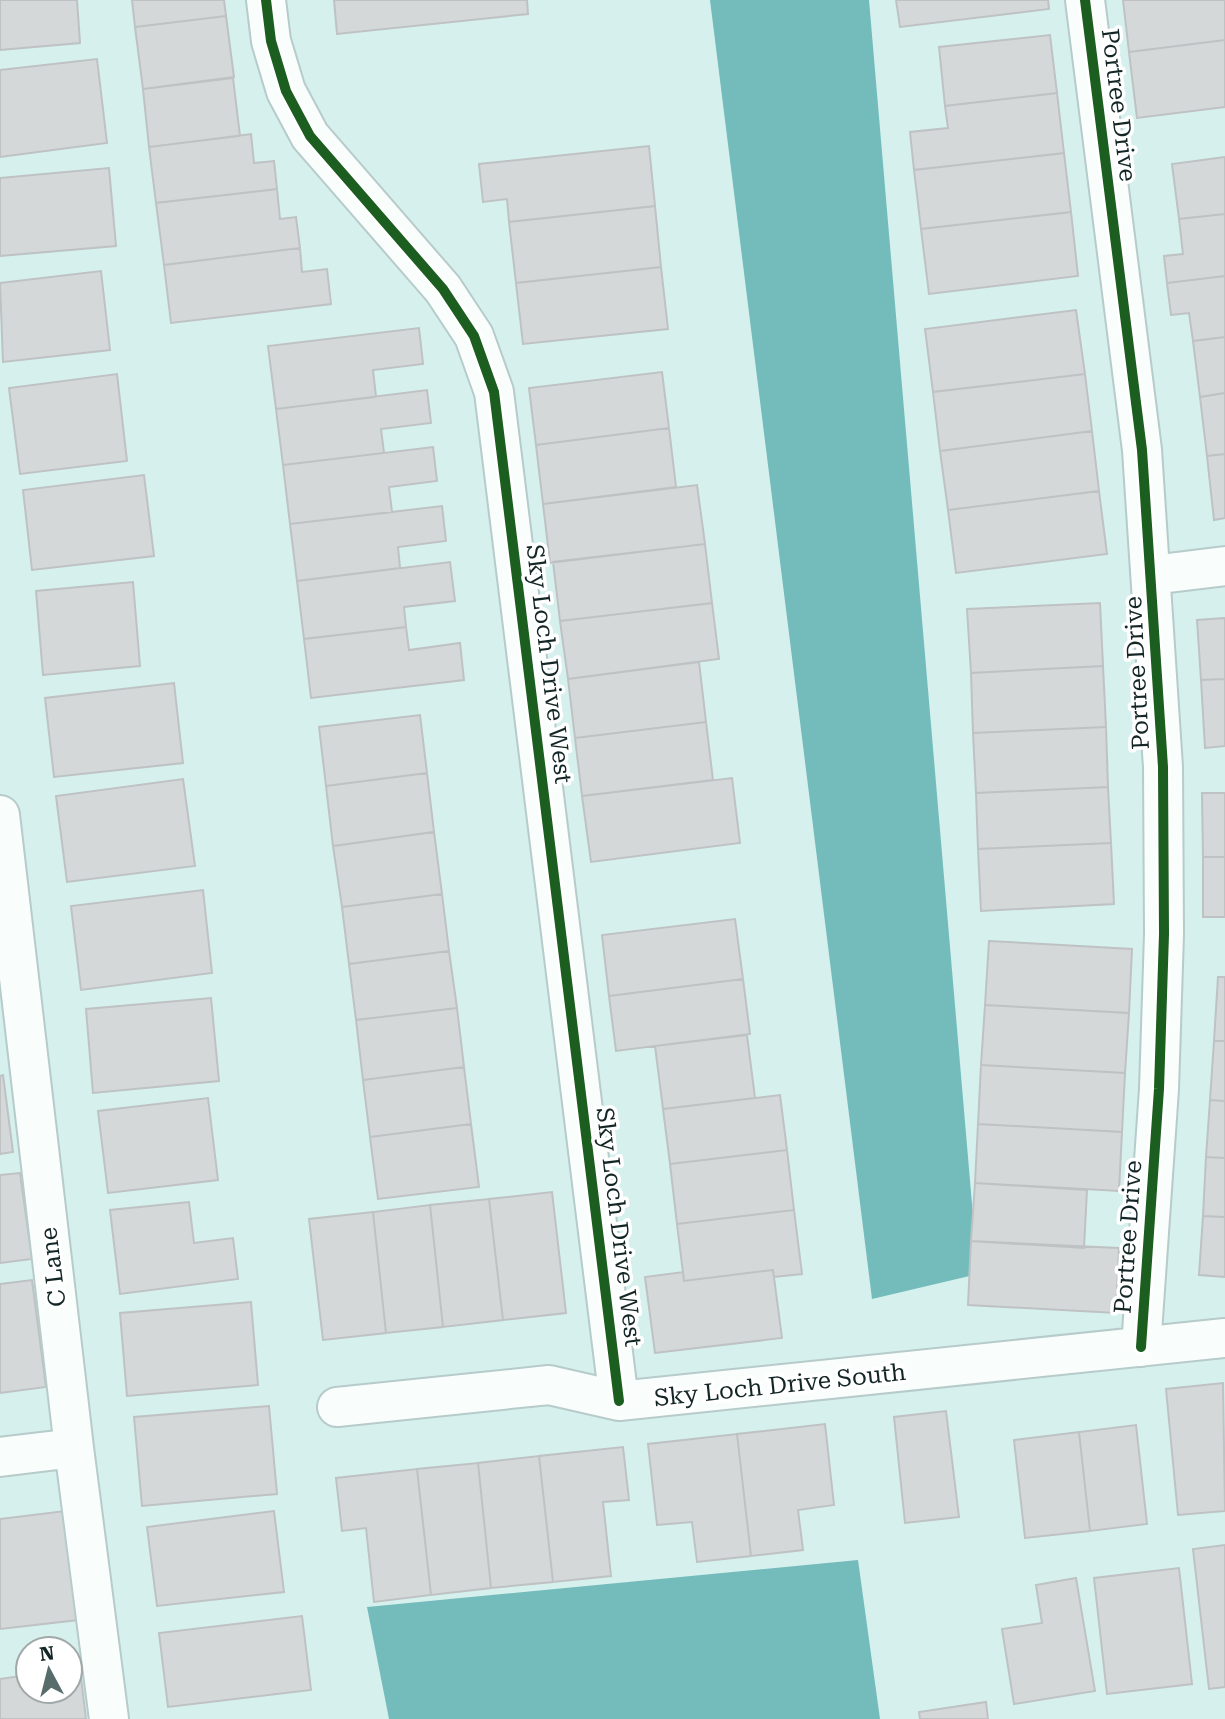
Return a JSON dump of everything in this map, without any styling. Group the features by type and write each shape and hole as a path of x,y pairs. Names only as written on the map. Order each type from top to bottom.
{"street":[{"name":"Sky Loch Drive West","path":"266,0 271,41 286,91 310,136 443,289 474,336 494,392 619,1401"},
{"name":"Portree Drive","path":"1085,0 1142,450 1163,767 1164,934 1159,1089 1141,1347"},
{"path":"1152,575 1225,566"},
{"name":"C Lane","path":"0,815 74,1448 109,1719"},
{"name":"Sky Loch Drive South","path":"337,1407 549,1385 619,1401 1225,1338"},
{"path":"0,1457 74,1448"}],"water":[{"path":"710,0 869,0 978,1274 872,1299"},
{"path":"858,1560 880,1719 389,1719 367,1607"}],"building":[{"path":"0,0 77,0 80,43 0,50"},
{"path":"132,0 224,0 226,16 135,27"},
{"path":"334,0 527,0 528,14 337,34"},
{"path":"896,0 1048,0 1049,9 900,27"},
{"path":"1123,0 1225,0 1225,40 1129,52"},
{"path":"226,16 234,77 143,89 135,27"},
{"path":"1050,35 1057,93 945,106 939,47"},
{"path":"1225,40 1225,107 1137,118 1129,52"},
{"path":"97,59 107,143 0,157 0,70"},
{"path":"233,78 240,136 149,147 143,89"},
{"path":"1057,93 1064,153 914,170 910,132 948,128 945,106"},
{"path":"251,134 254,163 274,161 277,189 156,203 149,147"},
{"path":"649,146 655,206 509,222 507,199 483,202 479,164"},
{"path":"1064,153 1071,212 921,229 914,170"},
{"path":"1225,157 1225,214 1179,219 1172,164"},
{"path":"109,168 116,246 0,256 0,178"},
{"path":"277,189 280,219 296,217 300,248 164,265 156,203"},
{"path":"655,206 661,267 516,283 509,222"},
{"path":"1071,212 1078,276 929,294 921,229"},
{"path":"1225,214 1225,276 1167,283 1164,256 1183,254 1179,219"},
{"path":"300,248 302,272 327,269 331,304 171,323 164,265"},
{"path":"661,267 668,329 523,344 516,283"},
{"path":"101,271 110,350 3,362 0,283"},
{"path":"1225,276 1225,337 1193,341 1189,313 1171,315 1167,283"},
{"path":"1076,310 1085,374 933,392 925,329"},
{"path":"419,328 423,364 373,370 376,397 276,409 268,346"},
{"path":"1225,337 1225,393 1200,397 1193,341"},
{"path":"662,372 669,428 536,445 529,388"},
{"path":"117,374 127,461 20,474 9,388"},
{"path":"1085,374 1092,431 940,451 933,392"},
{"path":"427,390 431,423 381,429 384,453 283,465 276,409"},
{"path":"1225,393 1225,454 1207,456 1200,397"},
{"path":"669,428 676,487 543,504 536,445"},
{"path":"1092,431 1099,491 948,510 940,451"},
{"path":"433,447 437,481 389,487 392,512 290,524 283,465"},
{"path":"1225,454 1225,518 1214,520 1207,456"},
{"path":"144,475 154,556 32,570 23,490"},
{"path":"697,485 705,544 550,563 543,504"},
{"path":"1099,491 1107,554 956,573 948,510"},
{"path":"442,506 446,541 398,547 400,568 297,581 290,524"},
{"path":"705,544 712,603 560,621 553,562"},
{"path":"450,562 455,601 404,607 406,627 304,639 297,581"},
{"path":"133,582 140,666 43,675 36,591"},
{"path":"712,603 719,659 568,679 560,621"},
{"path":"1100,603 1103,666 971,673 967,609"},
{"path":"1225,618 1225,679 1201,680 1197,620"},
{"path":"406,627 409,650 460,643 464,680 311,698 304,639"},
{"path":"699,662 706,722 575,738 568,679"},
{"path":"1103,666 1106,727 973,733 971,673"},
{"path":"1225,679 1225,746 1205,748 1201,680"},
{"path":"174,683 183,763 54,777 45,698"},
{"path":"420,715 427,773 326,786 319,727"},
{"path":"706,722 713,780 582,796 575,738"},
{"path":"1106,727 1108,787 976,793 973,733"},
{"path":"427,773 434,832 333,846 326,786"},
{"path":"732,778 740,843 591,862 582,796"},
{"path":"183,779 195,866 67,882 56,796"},
{"path":"1108,787 1111,843 978,849 976,793"},
{"path":"1202,793 1225,793 1225,857 1203,857"},
{"path":"434,832 442,894 342,907 333,846"},
{"path":"1111,843 1114,904 981,911 978,849"},
{"path":"1203,857 1225,857 1225,917 1203,917"},
{"path":"203,890 212,973 81,990 71,906"},
{"path":"442,894 449,951 349,964 342,907"},
{"path":"735,919 743,979 609,996 602,935"},
{"path":"989,941 1132,949 1129,1013 985,1005"},
{"path":"449,951 457,1008 356,1020 349,964"},
{"path":"1218,977 1225,977 1225,1041 1214,1041"},
{"path":"743,979 750,1034 616,1051 609,996"},
{"path":"211,998 219,1081 93,1093 86,1009"},
{"path":"985,1005 1129,1013 1125,1073 981,1065"},
{"path":"457,1008 464,1067 363,1080 356,1020"},
{"path":"747,1035 755,1098 663,1109 655,1046"},
{"path":"1214,1041 1225,1041 1225,1101 1210,1100"},
{"path":"981,1065 1125,1073 1122,1132 978,1124"},
{"path":"464,1067 471,1124 370,1137 363,1080"},
{"path":"3,1075 13,1152 0,1154 0,1076"},
{"path":"780,1095 787,1150 670,1164 663,1109"},
{"path":"208,1098 218,1180 108,1193 98,1111"},
{"path":"1210,1100 1225,1101 1225,1158 1206,1157"},
{"path":"471,1124 479,1187 378,1199 370,1137"},
{"path":"978,1124 1122,1132 1119,1191 975,1183"},
{"path":"787,1150 794,1210 677,1224 670,1164"},
{"path":"1206,1157 1225,1158 1225,1217 1203,1216"},
{"path":"20,1173 32,1259 0,1263 0,1175"},
{"path":"975,1183 1087,1190 1084,1248 971,1241"},
{"path":"552,1192 566,1313 503,1320 489,1199"},
{"path":"489,1199 503,1320 443,1327 430,1205"},
{"path":"189,1202 194,1243 233,1238 238,1279 120,1294 110,1210"},
{"path":"430,1205 443,1327 386,1333 373,1212"},
{"path":"794,1210 802,1274 774,1277 773,1270 684,1281 677,1224"},
{"path":"373,1212 386,1333 323,1340 309,1219"},
{"path":"1203,1216 1225,1217 1225,1277 1199,1275"},
{"path":"971,1241 1119,1248 1116,1313 968,1305"},
{"path":"773,1270 782,1338 655,1353 645,1277 683,1272 684,1281"},
{"path":"32,1280 46,1387 0,1393 0,1284"},
{"path":"251,1302 258,1385 127,1396 120,1313"},
{"path":"1223,1383 1225,1511 1178,1515 1166,1389"},
{"path":"269,1406 277,1494 142,1506 134,1417"},
{"path":"946,1411 959,1517 905,1523 894,1417"},
{"path":"825,1424 834,1505 798,1510 803,1550 751,1556 737,1434"},
{"path":"1136,1425 1147,1524 1090,1531 1079,1432"},
{"path":"1079,1432 1090,1531 1025,1538 1014,1440"},
{"path":"737,1434 751,1556 697,1562 692,1522 657,1525 648,1444"},
{"path":"623,1447 629,1500 603,1502 611,1576 553,1582 539,1456"},
{"path":"539,1456 553,1582 491,1588 478,1463"},
{"path":"478,1463 491,1588 431,1595 417,1469"},
{"path":"417,1469 431,1595 374,1602 366,1528 342,1531 336,1478"},
{"path":"65,1511 78,1620 0,1629 0,1519"},
{"path":"274,1511 284,1592 157,1606 147,1527"},
{"path":"1225,1545 1225,1687 1209,1689 1193,1549"},
{"path":"1179,1568 1192,1684 1107,1694 1094,1578"},
{"path":"1076,1578 1095,1691 1014,1704 1002,1629 1042,1623 1036,1585"},
{"path":"302,1616 311,1690 168,1707 159,1633"},
{"path":"14,1677 14,1705 84,1705 84,1702 86,1719 0,1719 0,1679"},
{"path":"986,1702 988,1719 920,1719 919,1712"}],"cycle path":[{"path":"266,0 271,41 286,91 310,136 443,289 474,336 494,392 619,1401"},
{"path":"1085,0 1142,450 1163,767 1164,934 1159,1089 1141,1347"}]}
